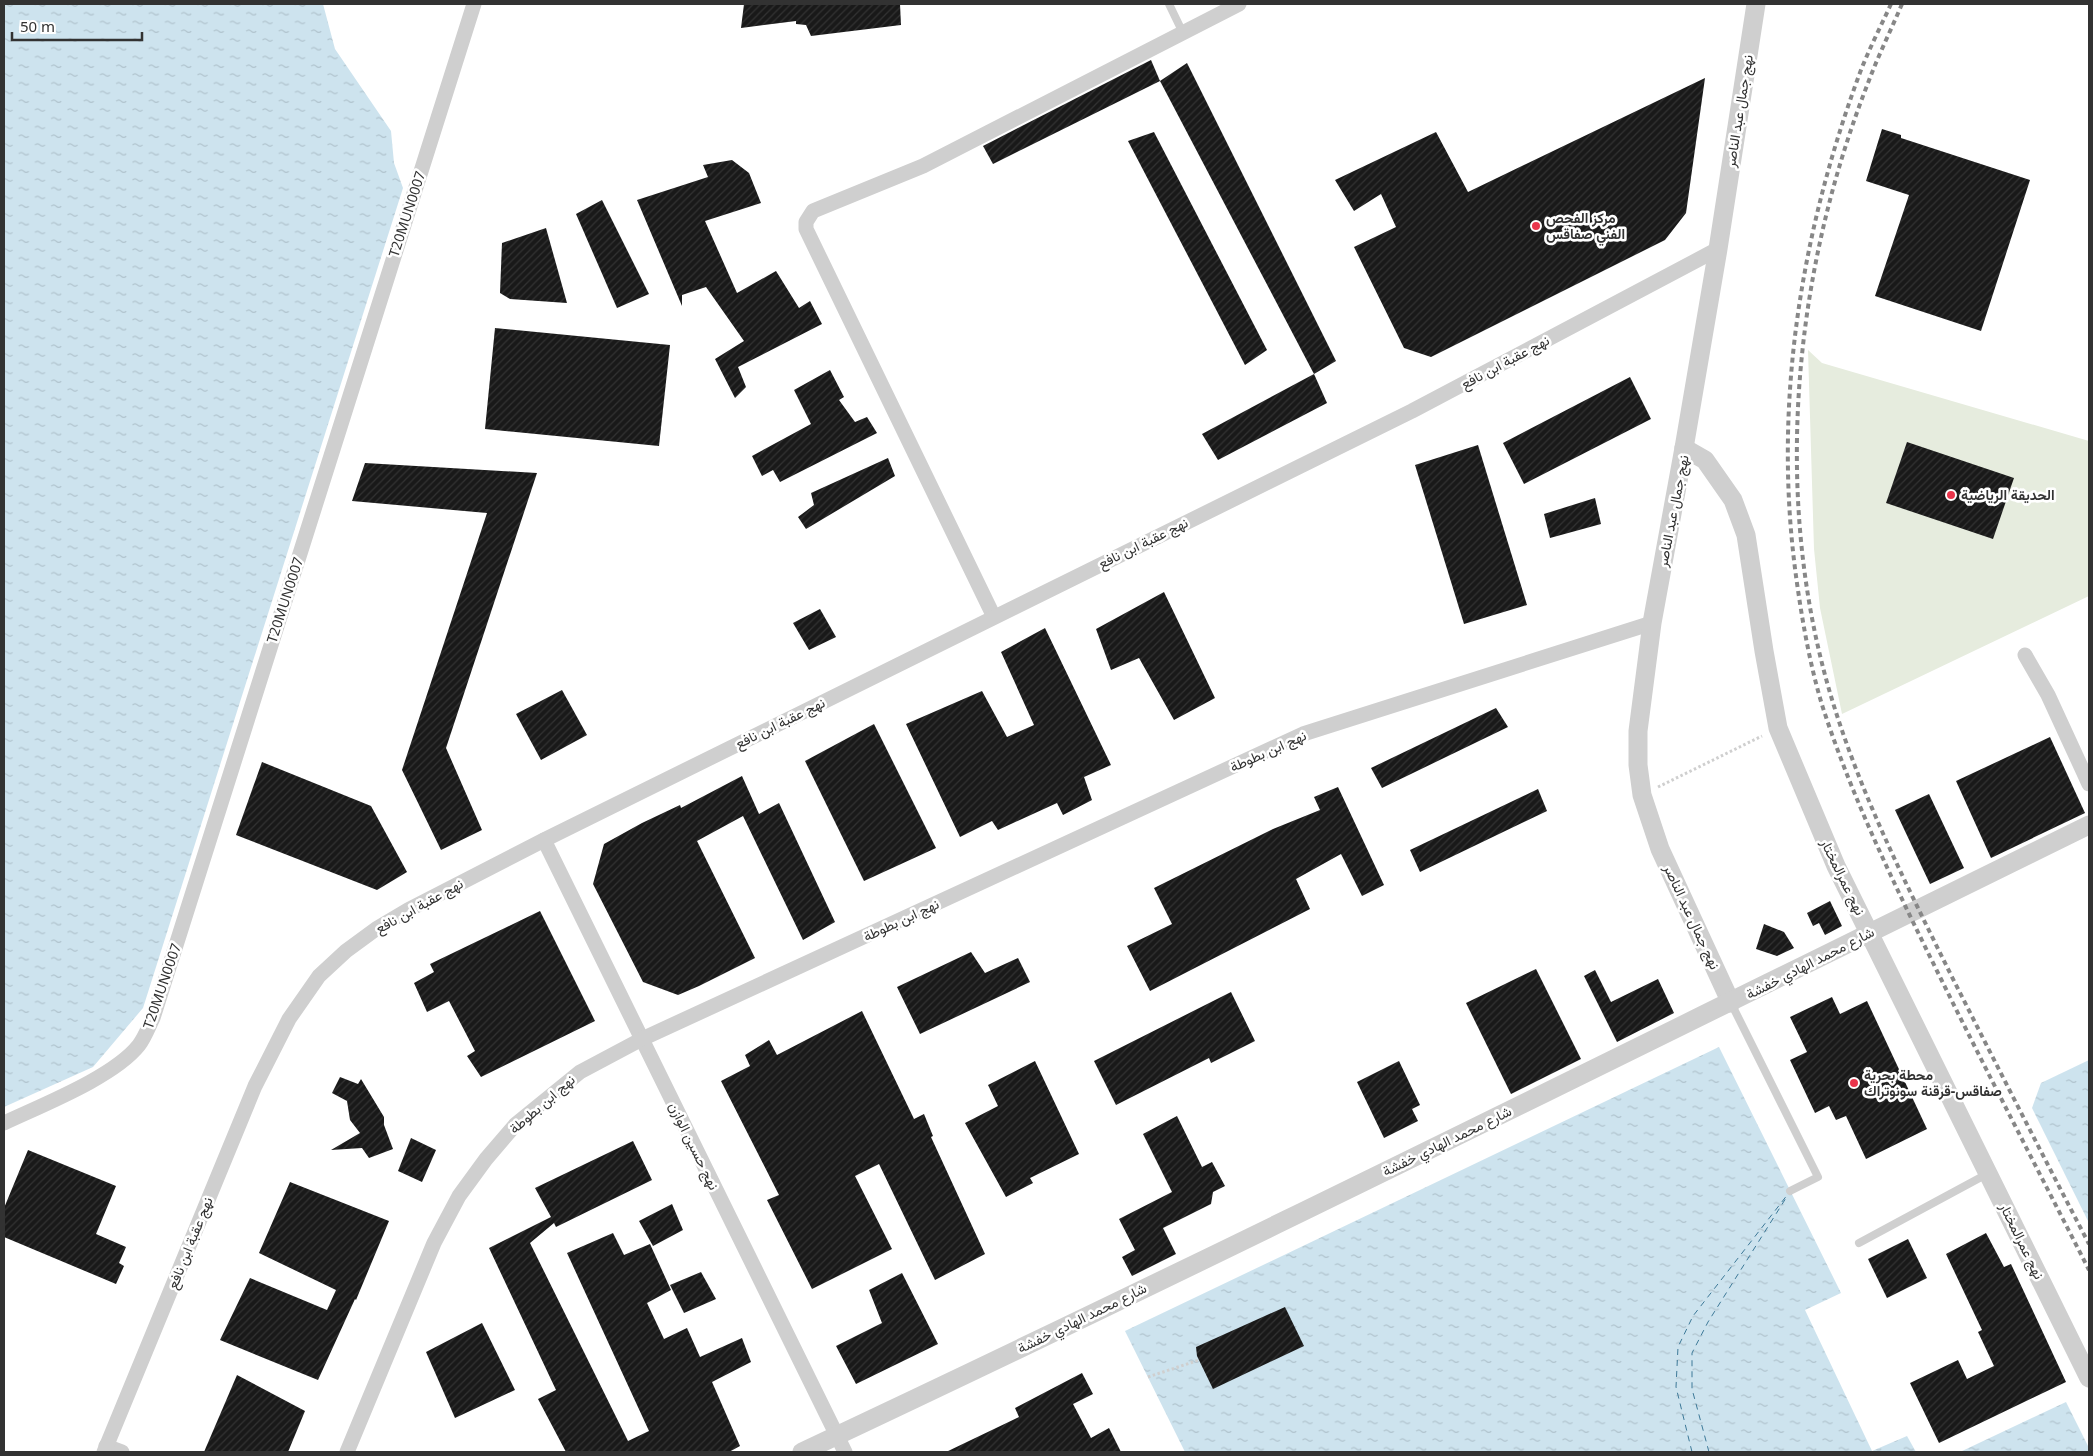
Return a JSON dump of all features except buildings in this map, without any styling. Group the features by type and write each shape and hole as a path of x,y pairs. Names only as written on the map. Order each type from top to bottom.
{"street":[{"name":"T20MUN0007","path":"4,1123 95,1080 130,1054 140,1044 153,1018 474,4"},
{"path":"994,617 806,229 806,222 813,212 922,166 1239,4"},
{"name":"نهج جمال عبد الناصر","path":"1731,1003 1660,849 1642,795 1638,765 1638,731 1652,623 1718,250 1756,4"},
{"name":"نهج عقبة ابن نافع","path":"105,1449 255,1086 288,1019 314,983 346,952 376,929 408,910 544,840 1412,411 1718,250"},
{"name":"نهج عمرالمختار","path":"1684,448 1705,460 1733,500 1746,535 1778,728 1836,866 2089,1378"},
{"name":"نهج ابن بطوطة","path":"347,1452 434,1243 459,1196 516,1124 580,1072 642,1039 1303,734 1652,623"},
{"path":"2025,655 2048,695 2089,784"},
{"name":"شارع محمد الهادي خفشة","path":"802,1452 841,1444 2089,825"},
{"name":"نهج حسين الوازن","path":"544,840 841,1444"},
{"path":"105,1449 122,1452"}],"lane":[{"path":"1169,4 1183,33"},
{"path":"1731,1003 1818,1176 1790,1191"},
{"path":"1859,1243 1988,1173"}],"path":[{"path":"1642,795 1778,728"},
{"path":"1148,1377 1199,1360"}],"shaded area":[{"name":"الحديقة الرياضية","path":"1808,350 1822,363 2089,441 2089,596 1842,714 1820,608 1814,549"}],"water":[{"path":"4,4 323,4 335,49 391,131 394,163 403,188 143,1008 93,1067 4,1107"},
{"path":"1719,1047 1841,1293 1805,1310 1872,1451 1907,1436 1916,1452 1185,1452 1125,1331"},
{"path":"2089,1060 2089,1223 2032,1108 2041,1083"},
{"path":"2066,1402 2089,1446 2089,1452 1960,1452"}],"ferry route":[{"path":"1692,1452 1676,1387 1678,1347 1693,1316 1788,1194"},
{"path":"1709,1452 1692,1389 1692,1353 1708,1322 1786,1198"}],"railway":[{"path":"1891,4 1869,50 1838,138 1821,199 1807,261 1797,323 1790,386 1788,449 1790,513 1801,609 1818,692 1848,778 1863,813 1893,881 1942,981 2089,1270"},
{"path":"1902,4 1872,73 1842,157 1822,234 1807,312 1799,392 1797,472 1802,551 1814,629 1834,706 1858,775 1902,875 1950,973 2089,1244"}],"place":[{"name":"مركز الفحص الفني صفاقس","path":"1536,226"},
{"name":"الحديقة الرياضية","path":"1951,495"},
{"name":"محطة بحرية صفاقس-قرقنة سونوتراك","path":"1854,1083"}]}
